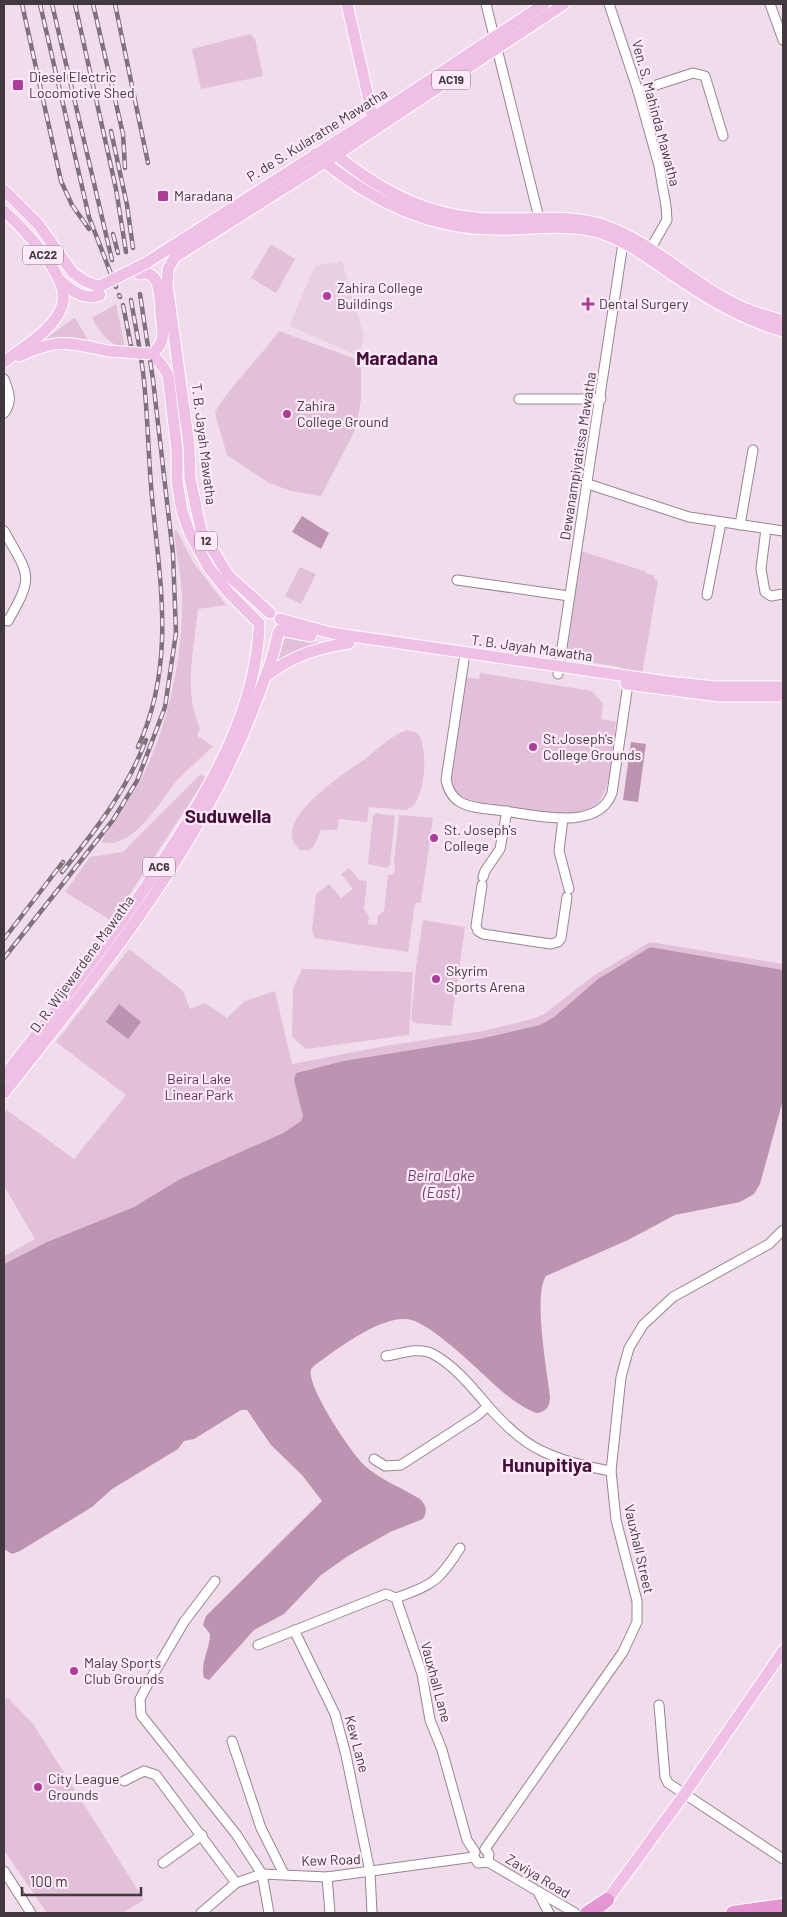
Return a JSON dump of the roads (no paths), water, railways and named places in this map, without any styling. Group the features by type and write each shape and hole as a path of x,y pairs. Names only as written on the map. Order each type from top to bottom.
{"highway":[{"path":"587,1913 607,1900"},
{"path":"733,1913 783,1906"}],"main road":[{"path":"347,4 373,118"},
{"name":"P. de S. Kularatne Mawatha","path":"101,290 373,118 544,4"},
{"name":"P. de S. Kularatne Mawatha","path":"163,285 168,269 175,257 336,156 564,4"},
{"path":"327,147 336,156 387,192 413,204 453,216 493,219 539,218 599,224 736,304 783,321"},
{"path":"315,154 376,198 406,212 439,223 494,230 565,228 596,232 649,253 729,310 757,324 783,331"},
{"name":"AC22","path":"4,190 38,224 74,273 101,290 91,298 71,290 60,280 43,255 4,211"},
{"path":"4,362 40,346 58,342 108,351 151,354 159,348 162,338 163,285 154,277 144,273 101,290"},
{"name":"AC22","path":"4,362 50,325 62,307 64,296 60,280"},
{"name":"T. B. Jayah Mawatha","path":"163,285 189,445 190,478 201,530 228,575 277,624 349,643 464,660 715,687 783,687"},
{"name":"T. B. Jayah Mawatha","path":"151,354 168,375 182,511 190,534 209,568 259,626"},
{"path":"182,511 196,508"},
{"path":"263,616 277,624 270,636 259,626 263,616"},
{"name":"T. B. Jayah Mawatha","path":"277,624 559,670 628,684 720,696 783,696"},
{"name":"D. R. Wijewardene Mawatha","path":"4,1093 118,936 230,767 265,677 277,624"},
{"name":"D. R. Wijewardene Mawatha","path":"193,823 237,723 258,656 259,626"},
{"path":"265,677 292,658 308,651 349,643"},
{"name":"D. R. Wijewardene Mawatha","path":"4,1076 118,936"},
{"path":"598,1913 686,1792 783,1652"}],"street":[{"path":"486,4 539,218"},
{"name":"Ven. S. Mahinda Mawatha","path":"610,4 638,91 659,166 666,206 667,220 649,253"},
{"path":"770,4 783,40"},
{"path":"638,91 693,73 702,73 705,76 723,136"},
{"name":"Dewanampiyatissa Mawatha","path":"559,670 623,243"},
{"path":"4,379 10,396 9,405 4,413"},
{"path":"519,399 601,399"},
{"path":"740,526 753,450"},
{"path":"588,484 689,517 740,526 783,530"},
{"path":"706,594 721,523"},
{"path":"766,529 761,568 765,592 771,596 783,594"},
{"path":"4,531 25,568 27,578 20,600 5,623"},
{"path":"457,580 570,596"},
{"path":"464,660 446,780 448,790 462,803 507,811 563,818 594,812 608,802 628,684"},
{"path":"507,811 500,849 485,871 482,881 476,926 478,931 483,934 551,944 558,942 560,938 568,893 559,851 563,818"},
{"name":"Vauxhall Street","path":"485,1849 623,1652 634,1629 637,1601 616,1520 611,1471 623,1366 630,1348 643,1325 673,1297 769,1244 783,1230"},
{"path":"386,1356 420,1350 431,1353 470,1383 488,1406 521,1437 541,1451 592,1468 611,1471"},
{"path":"374,1459 385,1466 401,1465 478,1415 488,1406"},
{"path":"258,1645 386,1594 396,1598 429,1586 443,1574 460,1548"},
{"path":"215,1581 184,1622 150,1680 140,1699 141,1715 236,1834 262,1874 269,1913"},
{"name":"Vauxhall Lane","path":"396,1598 422,1674 430,1720 442,1750 467,1840 475,1855"},
{"name":"Kew Lane","path":"294,1630 335,1714 352,1778 370,1872 372,1913"},
{"path":"659,1705 664,1777 668,1783 686,1792 783,1859"},
{"path":"232,1741 261,1828 284,1874"},
{"path":"124,1781 144,1771 156,1775 202,1834 236,1883"},
{"path":"163,1862 202,1834"},
{"path":"480,1849 485,1849 489,1854 488,1862 478,1863 475,1855 480,1849"},
{"name":"Kew Road","path":"201,1913 236,1883 262,1874 327,1877 475,1855"},
{"name":"Zaviya Road","path":"488,1862 539,1894 575,1913"},
{"path":"4,1871 31,1913"},
{"path":"327,1877 330,1913"},
{"path":"539,1894 549,1913"}],"water":[{"path":"302,516 329,533 321,549 292,532"},
{"path":"631,742 646,744 638,802 623,800"},
{"name":"Beira Lake (East)","path":"650,947 783,970 783,1100 760,1184 754,1194 740,1202 675,1215 628,1240 546,1276 542,1286 541,1316 550,1396 545,1410 536,1413 515,1401 436,1334 425,1326 407,1319 383,1323 371,1328 315,1365 311,1369 311,1377 315,1389 330,1418 357,1458 370,1470 420,1499 426,1511 423,1519 390,1532 348,1556 321,1575 284,1614 254,1630 209,1680 204,1678 203,1672 210,1634 203,1625 206,1616 322,1501 302,1475 271,1445 247,1410 241,1410 194,1439 184,1441 178,1449 112,1489 92,1507 20,1551 12,1554 4,1549 4,1264 47,1242 134,1207 180,1179 283,1133 301,1121 303,1116 294,1080 296,1073 343,1061 479,1039 540,1025 554,1017 598,979"},
{"path":"119,1004 141,1022 128,1039 106,1022"}],"railway":[{"path":"22,4 61,181 72,205 89,229"},
{"path":"40,4 89,217 116,287"},
{"path":"52,4 112,260"},
{"path":"75,4 116,189 126,252"},
{"path":"93,4 123,134 125,168"},
{"path":"115,4 148,163"},
{"path":"111,131 127,205 133,248"},
{"path":"113,234 118,253"},
{"path":"4,958 113,820 137,781 165,707 176,633 173,554 153,380 140,294"},
{"path":"131,300 145,387 162,623 157,685 150,716 138,747"},
{"path":"123,305 131,346"},
{"path":"62,872 120,793 146,740"},
{"path":"4,939 63,862"}],"place":[{"name":"Diesel Electric Locomotive Shed","path":"18,85"},
{"name":"Maradana","path":"163,196"},
{"name":"Zahira College Buildings","path":"327,296"},
{"name":"Dental Surgery","path":"588,304"},
{"name":"Zahira College Ground","path":"287,414"},
{"name":"St.Joseph's College Grounds","path":"533,747"},
{"name":"St. Joseph's College","path":"434,838"},
{"name":"Skyrim Sports Arena","path":"436,979"},
{"name":"Malay Sports Club Grounds","path":"74,1671"},
{"name":"City League Grounds","path":"38,1787"}],"district":[{"name":"Maradana","path":"397,358"},
{"name":"Suduwella","path":"228,816"},
{"name":"Hunupitiya","path":"547,1465"}],"park label":[{"name":"Beira Lake Linear Park","path":"199,1088"}]}
